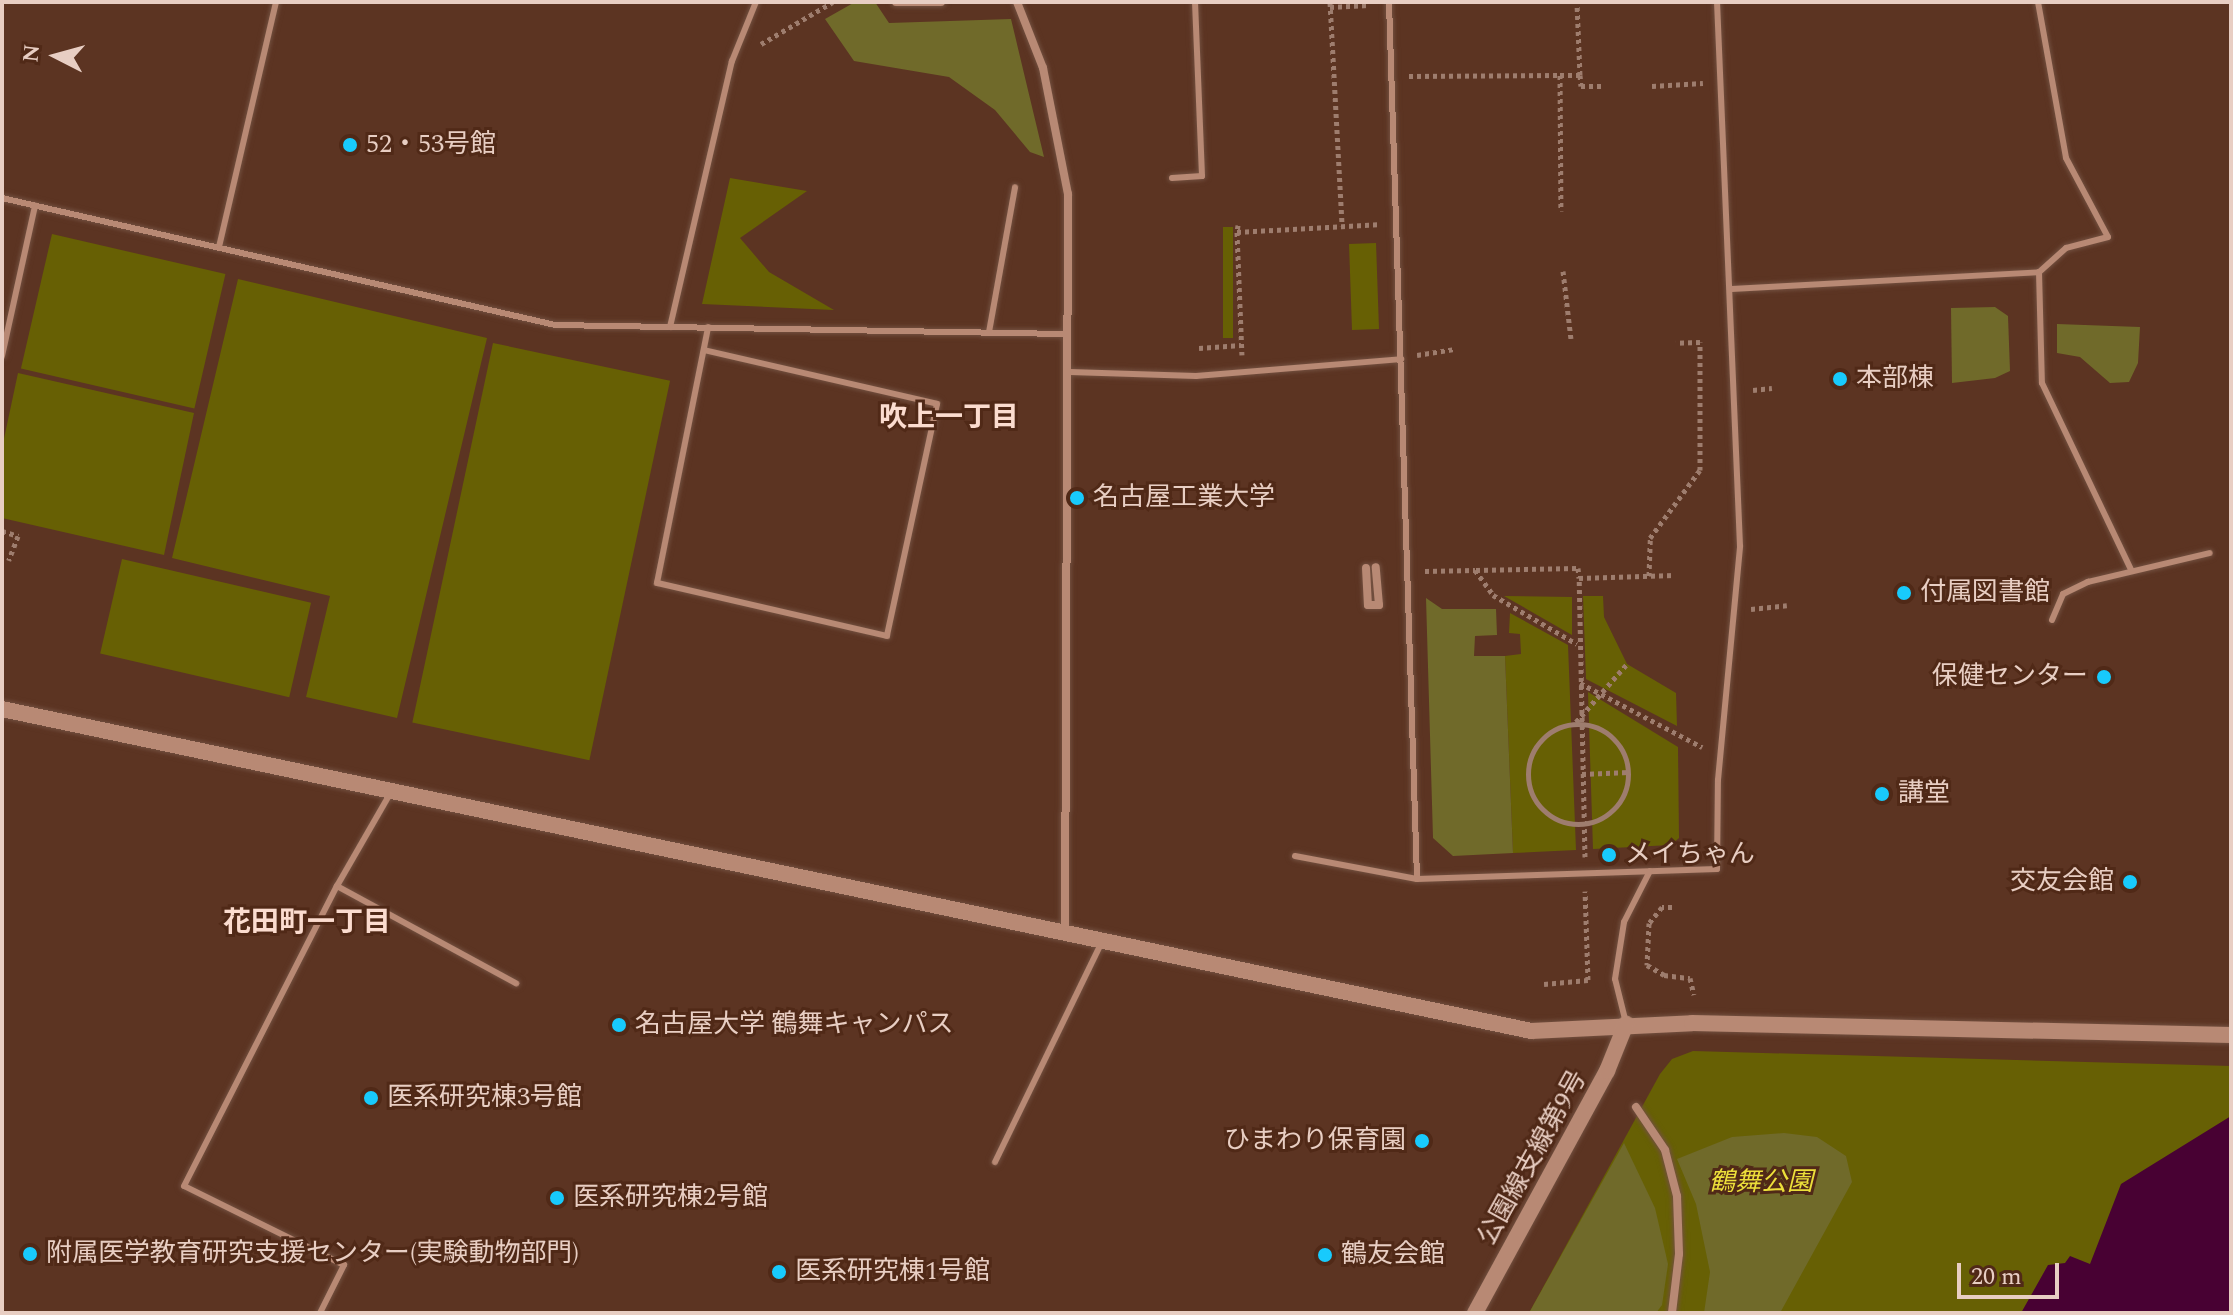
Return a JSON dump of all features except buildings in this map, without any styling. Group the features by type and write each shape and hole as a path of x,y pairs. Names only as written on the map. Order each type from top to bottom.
{"street":[{"path":"896,2 941,2"},
{"path":"1017,2 1043,68 1068,194 1070,372 1064,936"},
{"path":"1366,568 1368,605 1379,605 1376,567"},
{"path":"2,709 1101,944 1531,1031 1626,1024 2231,1035"},
{"name":"公園線支線第9号","path":"1475,1313 1607,1071 1626,1024"},
{"path":"1636,1107 1665,1150 1677,1196 1679,1254 1672,1313"}],"lane":[{"path":"219,247 276,2"},
{"path":"670,327 732,61 756,2"},
{"path":"1172,178 1202,176 1195,2"},
{"path":"1295,856 1417,879 1717,869 1720,756 1740,546 1717,2"},
{"path":"1730,289 2039,272 2066,248 2108,237 2066,158 2038,2"},
{"path":"1389,3 1417,879"},
{"path":"989,332 1015,187"},
{"path":"2,198 555,325 1068,334"},
{"path":"2,356 35,206"},
{"path":"2039,272 2042,383 2131,570"},
{"path":"704,350 937,404 887,636 657,583 708,327"},
{"path":"1070,372 1242,373 1401,359"},
{"path":"2052,620 2063,594 2131,570 2210,553"},
{"path":"320,1313 344,1265 184,1186 337,886 391,792"},
{"path":"1626,1024 1615,979 1617,964 1624,922 1650,871"},
{"path":"337,886 516,983"},
{"path":"995,1162 1101,944"}],"path":[{"path":"732,61 833,2"},
{"path":"1577,2 1581,86 1602,86"},
{"path":"1342,226 1330,5 1389,3"},
{"path":"1560,75 1561,211"},
{"path":"1391,77 1580,75"},
{"path":"1652,86 1721,81"},
{"path":"1242,373 1238,228 1396,223"},
{"path":"1563,271 1571,339"},
{"path":"1649,576 1650,538 1700,470 1700,342 1676,343"},
{"path":"1199,348 1241,345"},
{"path":"1401,359 1456,349"},
{"path":"2,531 18,536 9,560"},
{"path":"1408,572 1578,568 1588,980 1544,984"},
{"path":"1475,570 1493,595 1578,644"},
{"path":"1579,578 1675,575"},
{"path":"1734,610 1787,605"},
{"path":"1576,722 1606,731 1618,742 1629,772 1618,804 1591,823 1557,820 1543,811 1527,781 1531,756 1544,735 1576,722 1627,664"},
{"path":"1579,683 1720,756"},
{"path":"1582,774 1629,772"},
{"path":"1672,907 1662,907 1649,923 1647,965 1664,975 1690,978 1694,995"}],"green space":[{"path":"855,2 875,2 889,23 1011,19 1044,157 1030,152 995,110 949,77 854,61 825,19"},
{"path":"730,178 807,191 740,238 769,272 834,310 702,304"},
{"path":"1223,227 1233,227 1233,338 1223,338"},
{"path":"52,234 225,274 194,409 21,368"},
{"path":"1376,243 1379,329 1352,330 1349,244"},
{"path":"238,279 487,338 397,718 306,697 330,596 172,558"},
{"path":"1995,307 2008,316 2010,371 1995,378 1952,383 1951,308"},
{"path":"2057,324 2140,327 2138,363 2129,382 2110,383 2080,357 2057,353"},
{"path":"493,343 670,381 589,760 412,723"},
{"path":"18,373 194,413 164,555 2,518 2,448"},
{"path":"122,559 311,603 289,697 100,654"},
{"path":"1504,596 1572,597 1572,635"},
{"path":"1583,596 1603,596 1604,617 1627,664 1676,693 1677,726 1586,679"},
{"path":"1426,598 1442,609 1496,609 1497,635 1475,636 1474,656 1505,656 1513,853 1453,856 1433,838"},
{"path":"1510,613 1568,645 1576,850 1513,853 1505,656 1521,654 1520,634 1509,633"},
{"path":"1588,692 1678,747 1679,838 1671,845 1593,849"},
{"name":"鶴舞公園","path":"1693,1051 2231,1066 2231,1313 1529,1313 1660,1074 1672,1059"},
{"path":"1784,1133 1817,1137 1846,1156 1852,1182 1780,1313 1704,1313 1710,1272 1696,1204 1677,1159 1732,1137"},
{"path":"1624,1143 1655,1208 1668,1264 1662,1305 1656,1313 1529,1313"}],"shaded area":[{"path":"2231,1116 2231,1313 2021,1313 2048,1265 2065,1263 2070,1256 2090,1264 2121,1184"}],"place":[{"name":"52・53号館","path":"350,145"},
{"name":"本部棟","path":"1840,379"},
{"name":"名古屋工業大学","path":"1077,498"},
{"name":"付属図書館","path":"1904,593"},
{"name":"保健センター","path":"2104,677"},
{"name":"講堂","path":"1882,794"},
{"name":"メイちゃん","path":"1609,855"},
{"name":"交友会館","path":"2130,882"},
{"name":"名古屋大学 鶴舞キャンパス","path":"619,1025"},
{"name":"医系研究棟3号館","path":"371,1098"},
{"name":"ひまわり保育園","path":"1422,1141"},
{"name":"医系研究棟2号館","path":"557,1198"},
{"name":"附属医学教育研究支援センター(実験動物部門)","path":"30,1254"},
{"name":"鶴友会館","path":"1325,1255"},
{"name":"医系研究棟1号館","path":"779,1272"}],"district":[{"name":"吹上一丁目","path":"949,418"},
{"name":"花田町一丁目","path":"307,923"}]}
